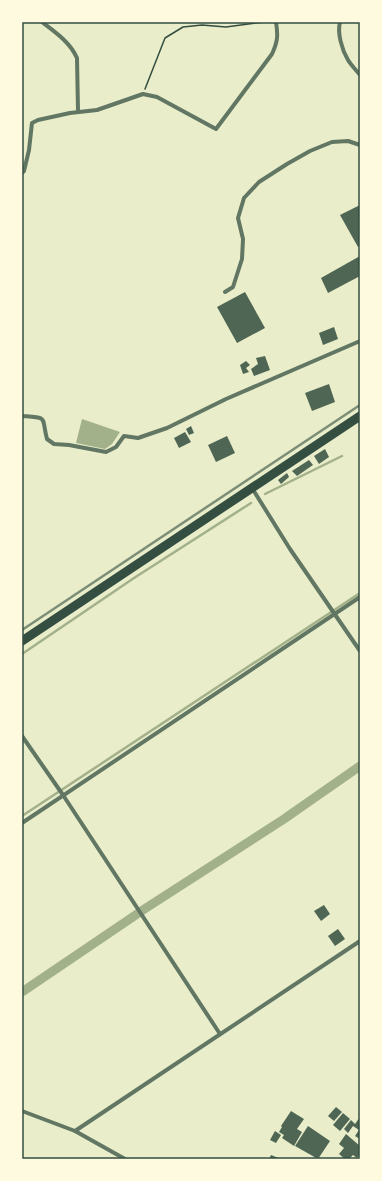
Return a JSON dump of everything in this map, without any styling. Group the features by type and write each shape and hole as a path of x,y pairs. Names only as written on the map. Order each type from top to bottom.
{"highway":[{"path":"22,641 360,416"}],"street":[{"path":"42,22 73,50 77,58 78,111"},
{"path":"22,173 24,171 29,150 32,123 38,120 78,111 97,110 143,94 157,97 216,129 272,54 277,44 278,34 276,22"},
{"path":"339,23 341,42 348,60 360,75"},
{"path":"225,292 233,287 242,259 242,239 238,218 244,198 259,182 310,151 332,142 348,141 360,145"},
{"path":"22,416 40,417 45,421 48,439 54,444 69,445 106,452 116,447 124,436 138,438 167,428 226,399 360,341"},
{"path":"251,488 290,549 360,651"},
{"path":"22,823 360,597"},
{"path":"22,736 63,795 220,1034"},
{"path":"75,1131 360,941"},
{"path":"22,1111 75,1131 125,1159"}],"path":[{"path":"143,94 165,38 182,27 202,25 226,27 264,22"}],"shaded area":[{"path":"82,419 120,432 112,444 105,449 76,443"}],"building":[{"path":"360,205 360,246 358,247 340,215"},
{"path":"360,256 360,276 328,293 321,278"},
{"path":"245,292 265,328 237,343 217,307"},
{"path":"334,327 338,339 323,345 319,333"},
{"path":"265,356 270,370 254,376 251,369 258,364 256,358"},
{"path":"246,361 250,365 246,368 249,372 243,374 240,365"},
{"path":"329,384 335,402 312,411 305,393"},
{"path":"191,426 194,433 189,435 186,429"},
{"path":"185,432 191,442 179,448 174,438"},
{"path":"227,436 235,453 216,462 208,445"},
{"path":"325,449 329,457 319,464 314,456"},
{"path":"309,460 313,465 297,476 292,471"},
{"path":"287,473 289,477 281,484 278,480"},
{"path":"324,905 330,914 321,921 314,911"},
{"path":"338,929 345,939 335,946 328,936"},
{"path":"336,1107 342,1112 334,1121 328,1116"},
{"path":"291,1111 304,1119 297,1129 302,1132 294,1146 282,1138 284,1135 279,1132 282,1127 281,1126"},
{"path":"343,1113 350,1119 340,1131 333,1125"},
{"path":"360,1117 360,1139 355,1136 359,1130 353,1126 348,1133 344,1129 351,1120 355,1124"},
{"path":"308,1126 330,1141 318,1159 295,1146"},
{"path":"275,1131 281,1135 276,1143 270,1140"},
{"path":"346,1134 360,1146 360,1154 357,1158 353,1155 349,1159 345,1159 339,1154 344,1148 339,1144"},
{"path":"271,1155 281,1159 269,1159"}],"waterway":[{"path":"265,494 342,456"},
{"path":"22,654 134,578 251,503"},
{"path":"22,816 360,593"},
{"path":"22,992 146,908 284,819 360,766"}],"railway":[{"path":"22,630 360,405"}]}
